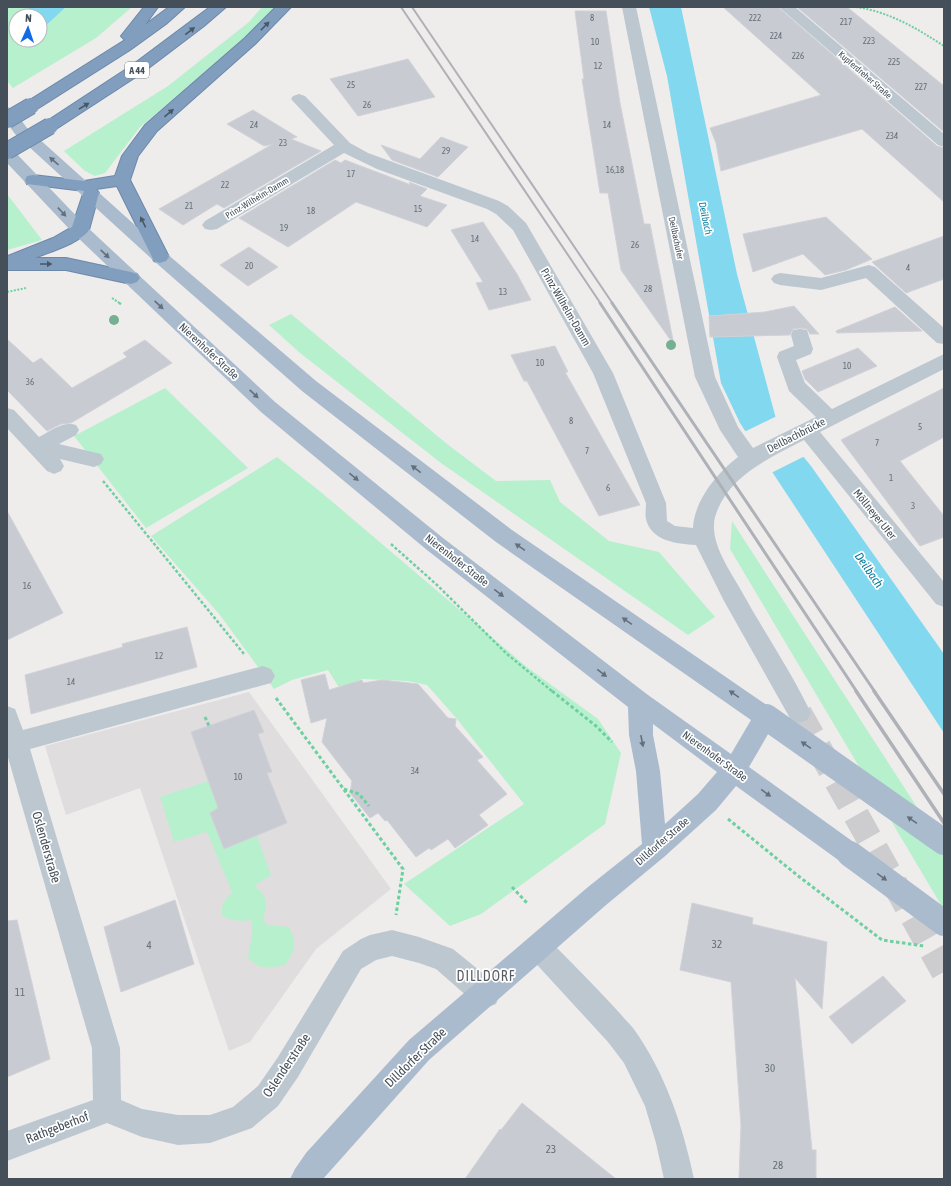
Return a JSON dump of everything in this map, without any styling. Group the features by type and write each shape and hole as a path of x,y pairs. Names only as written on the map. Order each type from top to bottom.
{"highway":[{"path":"104,62 143,19 151,7"},
{"name":"A 44","path":"7,120 104,62 178,7"},
{"name":"A 44","path":"7,152 93,100 133,73 190,31 219,7"},
{"path":"160,257 122,180 130,156 151,128 250,41 284,7"},
{"path":"33,180 88,190 122,180"},
{"path":"7,263 59,242 80,230 88,190"},
{"path":"7,263 66,264 131,278"}],"main road":[{"path":"7,112 21,131 88,190 160,257 309,386 504,536 944,842"},
{"name":"Nierenhofer Straße","path":"7,152 80,230 268,407 435,544 640,702 944,923"},
{"path":"640,702 641,735 648,771 655,849"},
{"name":"Dilldorfer Straße","path":"305,1179 316,1163 398,1071 419,1050 486,994 597,896 655,849 706,802 734,770 766,717"}],"street":[{"name":"Deilbachufer","path":"629,7 705,377 730,430 751,458"},
{"name":"Kupferdreher Straße","path":"786,7 944,142"},
{"name":"Prinz-Wilhelm-Damm","path":"299,99 344,146 382,165 493,205 502,210 520,227 603,373 656,503 656,520 660,528 674,535 708,545"},
{"name":"Prinz-Wilhelm-Damm","path":"211,225 344,146"},
{"path":"780,279 821,284 869,271 944,338"},
{"path":"800,334 804,349 786,357 796,386 829,418"},
{"name":"Deilbachbrücke","path":"708,545 703,521 711,503 730,476 751,458 944,362"},
{"path":"7,414 54,466"},
{"path":"36,447 69,430"},
{"name":"Möllneyer Ufer","path":"800,433 944,598"},
{"path":"36,447 89,458"},
{"path":"708,545 733,596 799,713"},
{"path":"16,742 263,676"},
{"name":"Oslenderstraße","path":"7,716 106,1048 107,1108 142,1123 178,1130 210,1129 242,1118 268,1096 288,1067 352,960 370,948 392,943 444,958 486,994"},
{"path":"538,947 623,1038 641,1065 667,1128 675,1156 679,1179"},
{"name":"Rathgeberhof","path":"7,1146 107,1108"}],"path":[{"path":"856,7 884,11 944,46"},
{"path":"106,294 123,305"},
{"path":"89,458 158,550 263,676 284,710 403,869 392,943"},
{"path":"385,539 437,585 507,654 596,726 614,745"},
{"path":"205,717 209,726"},
{"path":"343,789 359,794 369,806"},
{"path":"706,802 797,875 882,940 931,947"},
{"path":"512,886 527,903"}],"shaded area":[{"path":"249,692 391,889 316,949 250,1042 229,1051 140,788 66,815 45,746"}],"green space":[{"path":"7,7 30,7 8,8 8,48 48,48 48,24 66,7 132,7 96,38 13,88 7,81"},
{"path":"262,7 275,7 260,24 197,80 140,127 105,173 95,176 85,171 64,151 168,86 249,22"},
{"path":"7,194 42,240 7,250"},
{"path":"291,314 447,444 496,481 550,480 560,502 609,541 659,552 715,617 688,635 441,463 300,353 269,325"},
{"path":"165,388 248,468 146,528 74,436"},
{"path":"277,457 322,493 528,668 598,719 621,753 605,824 481,914 450,926 404,884 524,804 457,719 427,685 408,681 362,679 340,689 328,670 292,680 274,689 220,615 151,536"},
{"path":"732,521 944,849 944,910 730,549"},
{"path":"208,781 218,808 210,814 224,849 257,836 271,875 254,886 262,893 266,900 266,908 263,919 267,925 289,927 294,938 293,951 285,965 265,968 253,962 248,958 252,934 251,920 231,920 221,914 223,903 232,892 207,832 174,842 160,797"}],"water":[{"path":"66,7 48,24 48,8 29,8"},
{"name":"Deilbach","path":"649,7 681,7 737,274 778,426 811,466 944,654 944,733 740,423 721,383 667,76"}],"pier":[{"path":"777,416 779,425 805,456 771,473 744,432"}],"building":[{"path":"723,7 778,7 937,146 944,148 944,202 862,129 721,171 716,143 710,128 821,95"},
{"path":"797,7 847,7 944,86 944,132"},
{"path":"575,11 606,11 620,103 644,224 650,224 674,345 621,270 608,193 600,193 582,79 584,79"},
{"path":"408,59 435,97 358,116 330,79"},
{"path":"253,110 297,137 291,139 321,151 224,208 217,204 183,225 159,209 273,144 264,146 227,124"},
{"path":"441,137 468,147 438,177 392,160 381,145 420,159"},
{"path":"335,160 341,163 345,160 411,185 409,182 427,189 420,196 447,205 427,227 356,202 288,247 239,218"},
{"path":"826,217 872,259 846,270 825,275 803,254 753,272 743,234"},
{"path":"483,222 517,274 531,300 489,310 476,283 483,282 451,230"},
{"path":"944,236 944,279 906,293 872,262"},
{"path":"249,247 278,267 248,286 220,265"},
{"path":"794,306 819,334 810,334 807,329 800,328 793,329 790,335 710,337 709,316 765,312"},
{"path":"895,307 922,331 837,333 836,331"},
{"path":"7,339 33,363 41,358 72,388 127,357 123,353 145,340 172,363 71,423 61,424 47,431 7,390"},
{"path":"555,346 568,372 565,372 640,505 599,516 527,381 524,381 511,355"},
{"path":"858,348 877,366 818,392 805,379 802,371"},
{"path":"944,388 944,437 900,461 944,516 944,537 920,546 841,440"},
{"path":"7,511 63,613 7,640"},
{"path":"187,627 197,667 31,714 25,675 123,647 122,644"},
{"path":"325,674 329,690 362,680 363,683 382,680 418,684 448,718 456,719 455,726 483,757 477,760 507,794 479,815 488,825 455,848 448,839 431,850 429,848 416,857 387,820 385,821 378,813 370,818 350,793 352,781 322,742 327,718 311,723 301,680"},
{"path":"254,710 264,732 258,734 272,772 267,773 287,823 224,849 210,813 218,808 191,732"},
{"path":"175,900 194,964 121,992 104,927"},
{"path":"692,903 753,918 752,924 827,942 822,1009 795,978 812,1150 816,1150 816,1179 739,1179 741,1126 731,982 680,970"},
{"path":"17,920 50,1059 7,1077 7,921"},
{"path":"883,976 906,1001 852,1044 829,1017"},
{"path":"522,1103 616,1179 465,1179 500,1129 501,1130"}],"tunnel":[{"path":"799,713 944,972"}],"railway":[{"path":"401,7 601,304"},
{"path":"412,7 613,304"},
{"path":"600,303 857,692"},
{"path":"612,303 875,692"},
{"path":"856,691 944,823"},
{"path":"874,691 944,794"}],"district":[{"name":"DILLDORF","path":"486,976"}]}
